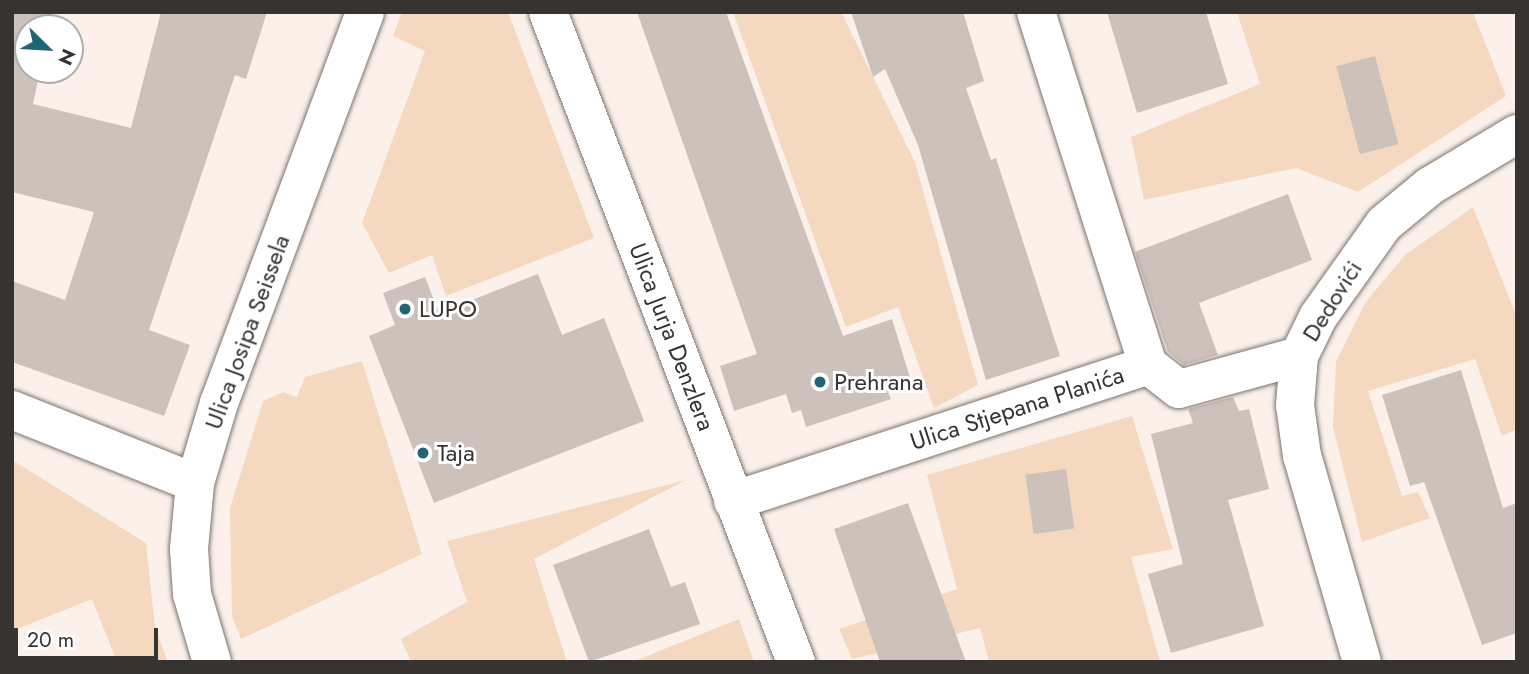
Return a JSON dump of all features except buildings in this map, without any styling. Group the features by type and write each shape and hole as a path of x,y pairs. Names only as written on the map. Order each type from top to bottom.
{"street":[{"name":"Ulica Josipa Seissela","path":"212,662 192,594 189,549 195,483 219,402 365,12"},
{"name":"Ulica Jurja Denzlera","path":"548,12 796,662"},
{"name":"Ulica Stjepana Planića","path":"733,501 1148,365 1036,12"},
{"name":"Dedovići","path":"1362,662 1302,456 1295,405 1299,356 1318,317 1384,224 1430,187 1517,134"},
{"path":"1148,365 1179,389 1299,356"},
{"path":"12,410 195,483"}],"shaded area":[{"path":"402,12 508,12 594,238 446,296 432,255 389,273 362,223 425,51 393,36"},
{"path":"733,12 841,12 915,162 978,385 934,408 898,307 846,327"},
{"path":"1237,12 1473,12 1506,96 1358,192 1296,168 1144,200 1131,137 1260,84"},
{"path":"1473,207 1517,317 1517,429 1502,436 1475,359 1368,391 1402,496 1418,492 1430,518 1362,542 1333,427 1336,362 1365,303 1405,255"},
{"path":"362,361 422,554 241,639 232,616 230,508 263,401 283,392 297,397 305,377"},
{"path":"1132,416 1173,549 1131,557 1160,662 989,662 980,628 852,659 839,629 957,589 927,475"},
{"path":"12,460 146,543 155,627 168,662 117,662 92,599 12,631"},
{"path":"686,480 534,559 567,662 411,662 401,639 467,602 447,541"},
{"path":"739,619 754,662 632,662"}],"place":[{"name":"LUPO","path":"405,309"},
{"name":"Prehrana","path":"820,382"},
{"name":"Taja","path":"423,453"}]}
